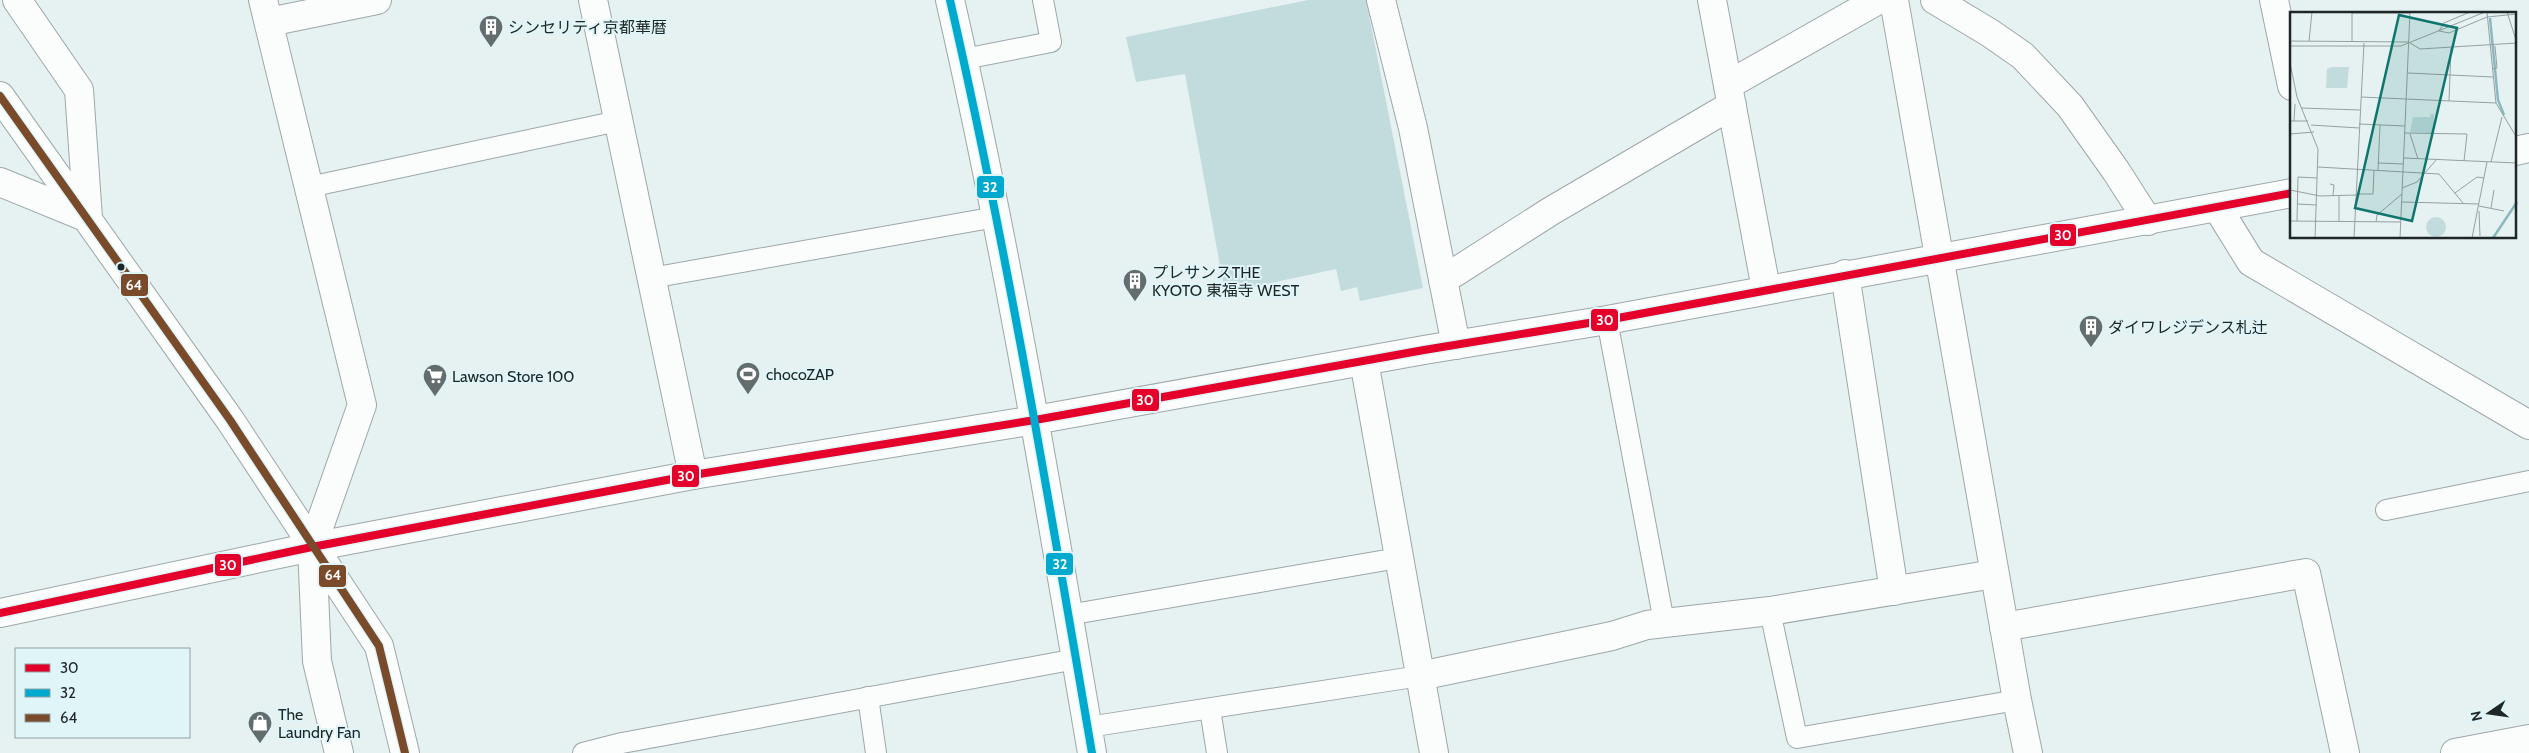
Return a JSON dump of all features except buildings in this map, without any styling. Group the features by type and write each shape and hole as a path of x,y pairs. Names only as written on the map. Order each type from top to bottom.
{"main road":[{"path":"17,0 79,90 88,218"},
{"path":"339,753 317,661 312,547 362,405 266,11 377,0"},
{"path":"593,0 694,475"},
{"path":"950,0 996,217 1035,420 1090,740"},
{"path":"1381,0 1413,128 1456,345"},
{"path":"1712,0 1766,289"},
{"path":"1443,280 1878,0"},
{"path":"1894,0 1994,574 2028,753"},
{"path":"1935,0 1990,33 2023,56 2070,106 2116,171 2148,221"},
{"path":"2274,0 2290,76"},
{"path":"0,96 230,420 379,646 405,753"},
{"path":"2516,151 2529,148"},
{"path":"0,182 88,218"},
{"path":"0,613 312,547 694,475 1035,420 1364,360 1607,320 1845,274 2148,221 2290,193"},
{"path":"2217,207 2251,262 2529,425"},
{"path":"1845,274 1894,591"},
{"path":"1364,360 1434,753"},
{"path":"2004,627 2306,573 2345,753"},
{"path":"1420,676 1612,636 1664,622 1770,611 1994,574"},
{"path":"2455,753 2529,740"}],"lane":[{"path":"964,59 1051,42 1043,0"},
{"path":"310,187 618,121"},
{"path":"651,278 996,217"},
{"path":"1607,320 1664,622"},
{"path":"2386,510 2529,481"},
{"path":"1068,616 1398,558"},
{"path":"1770,611 1797,738 2017,700"},
{"path":"583,753 622,743 1076,658"},
{"path":"1090,740 1210,709 1420,676"},
{"path":"868,697 876,753"},
{"path":"1210,709 1217,753"}],"shaded area":[{"path":"1308,0 1366,0 1423,288 1360,301 1357,287 1341,291 1336,269 1225,293 1185,74 1136,82 1126,37"}],"transit line":[{"name":"32","path":"950,0 1009,281 1092,753"},
{"name":"64","path":"0,96 230,420 379,646 405,753"},
{"name":"30","path":"0,613 312,547 693,475 1035,420 1424,350 1607,320 2290,193"}],"place":[{"name":"シンセリティ京都華暦","path":"491,48"},
{"name":"プレサンスTHE KYOTO 東福寺 WEST","path":"1135,302"},
{"name":"ダイワレジデンス札辻","path":"2091,348"},
{"name":"chocoZAP","path":"748,395"},
{"name":"Lawson Store 100","path":"435,397"},
{"name":"The Laundry Fan","path":"260,744"}]}
